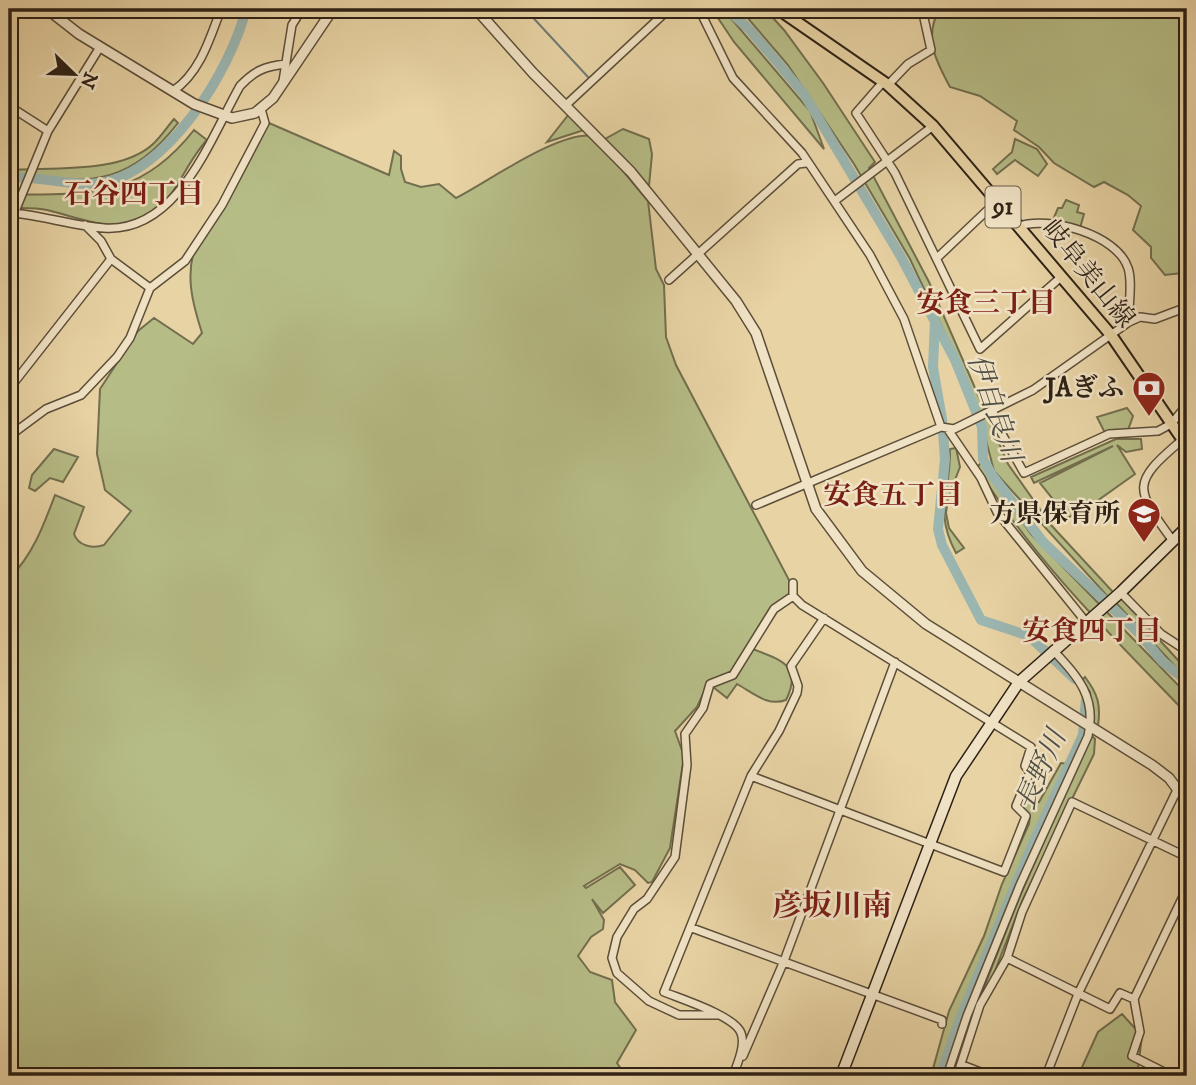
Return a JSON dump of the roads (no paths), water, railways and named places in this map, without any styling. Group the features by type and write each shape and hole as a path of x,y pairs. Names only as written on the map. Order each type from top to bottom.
{"main road":[{"name":"岐阜美山線","path":"778,9 886,84 933,125 1111,335 1184,443"},
{"path":"841,1076 956,776 991,720 1019,682 1088,620 1122,594 1187,527"}],"street":[{"path":"47,9 100,47 175,92 223,116 244,116 261,109 284,85 333,9"},
{"path":"175,92 186,82 199,61 221,9"},
{"path":"284,85 292,25 302,9"},
{"path":"477,9 524,64 567,105 650,193 726,287 756,333 816,509 845,550 881,588 926,624 1152,765 1178,788 1187,802"},
{"path":"567,105 669,9"},
{"path":"699,9 733,78 839,198 904,319 948,429 981,478 998,512 1088,620"},
{"path":"922,9 931,50 908,64 856,113 886,160 980,349 1061,277"},
{"path":"9,226 13,209 48,131 100,47"},
{"path":"13,209 85,225 120,227 138,223 166,207 180,193 240,86 252,72 286,64"},
{"path":"9,106 48,131"},
{"path":"9,446 12,429 46,409 81,395 130,338 150,288 185,261 222,205 265,123 261,109"},
{"path":"839,198 933,125"},
{"path":"669,280 699,256 798,164 806,163"},
{"path":"937,258 998,200"},
{"path":"1019,226 1037,222 1058,225 1093,234 1111,247 1128,268 1129,322"},
{"path":"85,225 102,241 111,259 150,288"},
{"path":"9,388 111,259"},
{"path":"756,505 991,411 1033,390 1129,322 1140,317 1155,319 1187,307"},
{"path":"991,411 1024,473 1109,434 1149,433 1171,424 1187,405"},
{"path":"1173,541 1149,508 1143,490 1150,467 1184,443"},
{"path":"793,583 793,596"},
{"path":"1122,594 1161,634 1187,651"},
{"path":"751,776 1004,872 1026,816 1016,806 1030,772 1025,766 1031,747 793,596"},
{"path":"719,1014 679,1015 649,1001 617,973 612,958 617,937 675,857 687,765 685,734 689,723 703,708 710,684 733,676 774,609 793,596"},
{"path":"734,1076 741,1051 742,1034 719,1014 664,992 751,776 779,731 797,693 791,666 824,618"},
{"path":"947,1076 967,1016 1020,885 1063,796 1089,725 1090,701 1086,688 1050,653"},
{"path":"734,1076 784,961 895,662"},
{"path":"1046,1076 1079,994 1178,788"},
{"path":"957,1076 980,1004 1007,958 1022,912 1072,802 1187,857"},
{"path":"1169,1076 1132,1056 1140,1032 1134,999 1187,888"},
{"path":"692,928 873,993 942,1020 942,1024"},
{"path":"1007,958 1110,1009 1120,993 1134,999"},
{"path":"962,1065 991,1076"}],"waterway":[{"name":"伊自良川","path":"9,178 100,183 125,175 149,161 172,140 211,88 238,34 246,9"},
{"path":"525,9 588,77"},
{"name":"伊自良川","path":"727,9 749,29 804,94 900,255 955,360 982,427 983,459 992,475 1043,542 1140,634 1162,661 1182,677 1187,688"},
{"name":"長野川","path":"935,321 933,367 942,419 945,459 938,529 942,545 981,620 1029,636 1075,679"},
{"name":"長野川","path":"940,1076 962,1014 1033,843 1083,735 1086,699"}],"place":[{"name":"JAぎふ","path":"1149,418"},
{"name":"方県保育所","path":"1144,544"}],"district":[{"name":"石谷四丁目","path":"134,194"},
{"name":"安食三丁目","path":"986,303"},
{"name":"安食五丁目","path":"893,495"},
{"name":"安食四丁目","path":"1092,631"},
{"name":"彦坂川南","path":"832,906"}]}
